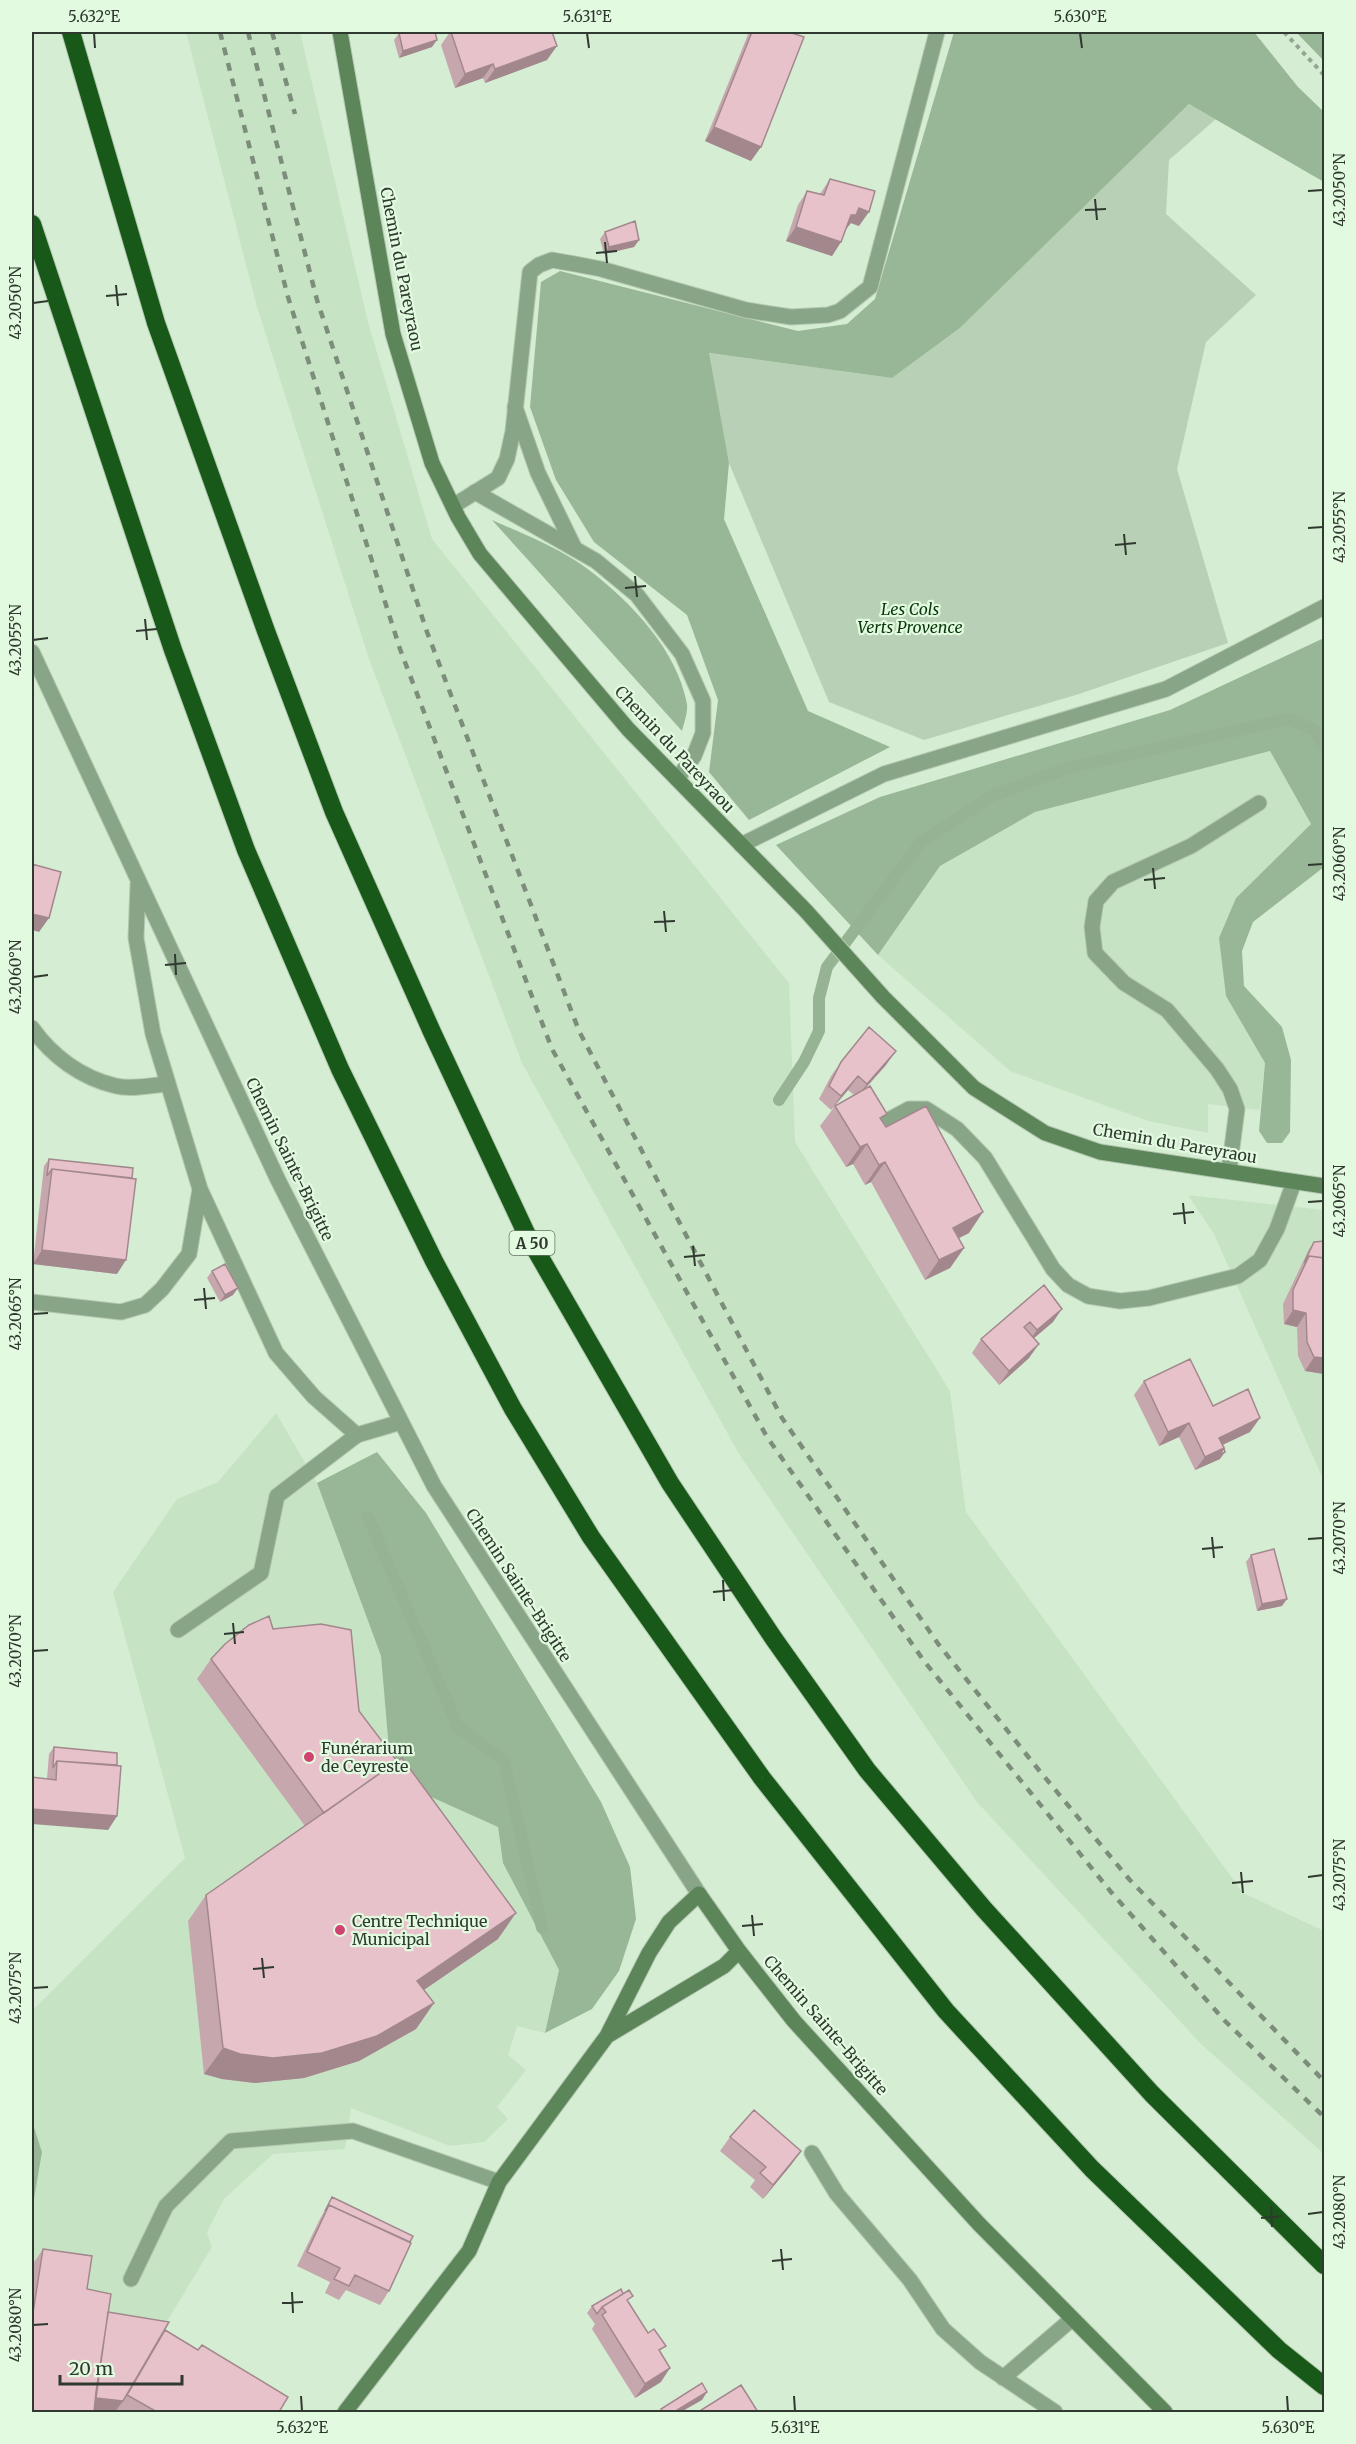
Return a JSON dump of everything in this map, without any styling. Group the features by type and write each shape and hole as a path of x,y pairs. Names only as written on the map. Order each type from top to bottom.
{"highway":[{"name":"A 50","path":"71,32 156,323 262,620 334,812 432,1032 532,1243 670,1483 774,1639 867,1770 984,1909 1152,2094 1324,2265"},
{"path":"32,224 173,650 246,850 346,1079 434,1261 513,1409 591,1537 762,1778 946,2011 1092,2169 1279,2350 1324,2386"}],"street":[{"name":"Chemin du Pareyraou","path":"340,32 393,334 432,463 480,554 628,729 806,911 883,997 974,1088 1045,1133 1100,1152 1324,1186"},
{"path":"453,506 498,478 507,459 530,272 539,265 552,260 601,269 746,310 791,317 828,315 840,311 870,287 937,32"},
{"path":"515,407 538,473 575,549"},
{"path":"475,492 596,561 637,595 681,654 703,701 703,733 694,756 677,779"},
{"path":"741,845 884,774 1166,689 1324,607"},
{"name":"Chemin Sainte-Brigitte","path":"32,652 278,1180 434,1486 699,1894 739,1951 794,2021 979,2224 1165,2412"},
{"path":"1229,1172 1237,1109 1230,1089 1217,1069 1167,1010 1124,983 1095,953 1092,927 1096,901 1113,882 1191,846 1259,803"},
{"path":"139,881 136,938 153,1034 200,1189 276,1353 314,1397 357,1435"},
{"path":"32,1028 47,1048 77,1071 117,1087 168,1084"},
{"path":"881,1124 909,1109 926,1109 957,1129 985,1158 1053,1269 1068,1285 1088,1296 1120,1301 1149,1298 1238,1276 1260,1260 1277,1229 1294,1182"},
{"path":"32,1302 121,1312 145,1305 162,1289 189,1254 200,1189"},
{"path":"178,1630 261,1573 277,1496 357,1435 401,1422"},
{"path":"345,2412 469,2251 498,2182 607,2036 669,1922 699,1894"},
{"path":"607,2036 724,1966 739,1951"},
{"path":"131,2279 166,2206 231,2141 353,2131 498,2182"},
{"path":"812,2153 837,2194 910,2280 943,2329 980,2362 1055,2412"},
{"path":"1004,2378 1072,2319"}],"path":[{"path":"1284,32 1324,75"}],"shaded area":[{"path":"186,32 300,32 368,322 432,539 789,983 795,1142 950,1391 966,1512 1243,1893 1324,1931 1324,2154 1201,2044 977,1802 739,1454 522,1063 369,659 257,307"},
{"path":"954,32 1254,32 1298,87 1324,112 1324,182 1189,104 960,328 892,378 709,353 729,463 724,519 808,711 890,747 749,820 709,772 718,700 687,615 594,542 556,480 530,407 541,282 560,271 798,331 847,324 875,299"},
{"path":"1296,32 1324,32 1324,61"},
{"path":"492,520 542,542 578,562 621,597 636,613 663,647 682,684 687,707 682,731"},
{"path":"1324,638 1324,867 1253,922 1242,951 1244,986 1282,1027 1291,1060 1290,1132 1282,1143 1267,1143 1259,1131 1265,1063 1226,996 1219,938 1236,898 1311,824 1270,751 1035,812 940,866 878,955 776,845 880,797 1170,710"},
{"path":"1270,751 1311,824 1236,898 1226,996 1265,1063 1260,1110 1208,1104 1208,1133 1148,1121 1010,1071 878,955 940,866 1035,812"},
{"path":"1188,1195 1324,1210 1324,1481 1214,1234"},
{"path":"276,1413 317,1483 381,1656 389,1750 420,1792 498,1827 503,1863 559,1970 545,2033 517,2026 508,2055 526,2070 497,2107 508,2119 484,2142 450,2146 351,2108 345,2149 273,2154 224,2199 207,2232 212,2247 112,2412 32,2412 32,2211 42,2152 32,2121 32,2011 185,1858 113,1592 177,1499 218,1482"},
{"path":"377,1452 426,1513 601,1802 630,1867 636,1919 619,1971 592,2009 545,2033 559,1970 503,1863 498,1827 420,1792 389,1750 381,1656 317,1483"},
{"path":"32,2121 42,2152 32,2211"}],"green space":[{"name":"Les Cols Verts Provence","path":"1189,104 1216,119 1169,160 1166,214 1256,295 1206,342 1177,469 1228,643 1079,694 924,740 829,702 729,463 708,353 892,378 960,328"}],"building":[{"path":"435,32 437,40 403,51 399,33"},
{"path":"451,32 552,32 557,46 495,69 493,64 465,74"},
{"path":"752,32 789,32 804,37 761,147 714,127"},
{"path":"830,179 875,191 869,212 859,208 856,215 851,215 841,242 796,227 807,191 824,195"},
{"path":"635,221 639,240 609,247 605,232"},
{"path":"32,864 61,872 49,918 32,914"},
{"path":"869,1027 896,1051 867,1084 858,1076 841,1096 829,1086 841,1062"},
{"path":"870,1086 887,1114 880,1118 886,1127 926,1106 983,1212 953,1228 964,1248 939,1260 885,1162 879,1165 867,1144 860,1147 835,1106"},
{"path":"49,1159 133,1168 132,1178 52,1169 47,1176"},
{"path":"52,1169 136,1179 126,1260 42,1250"},
{"path":"1324,1241 1324,1258 1309,1256 1304,1263 1314,1242"},
{"path":"1309,1256 1324,1258 1324,1358 1314,1357 1307,1342 1306,1313 1293,1310 1293,1290"},
{"path":"225,1264 238,1288 225,1295 212,1271"},
{"path":"1044,1285 1062,1309 1037,1330 1030,1322 1024,1327 1039,1344 1009,1371 981,1339"},
{"path":"1190,1359 1213,1406 1248,1389 1260,1418 1219,1438 1224,1448 1205,1457 1189,1423 1168,1432 1144,1381"},
{"path":"1274,1549 1287,1599 1262,1604 1251,1555"},
{"name":"Funérarium de Ceyreste","path":"269,1616 273,1629 321,1624 351,1630 359,1711 397,1761 324,1813 211,1659 225,1644 249,1625"},
{"path":"54,1747 117,1753 117,1765 57,1761 53,1768"},
{"name":"Centre Technique Municipal","path":"402,1758 516,1913 417,1981 434,2003 377,2036 322,2053 273,2058 240,2054 223,2048 206,1895"},
{"path":"57,1761 121,1766 117,1816 32,1809 32,1777 56,1780"},
{"path":"754,2110 801,2151 773,2185 760,2173 766,2167 730,2137"},
{"path":"332,2197 413,2236 410,2242 329,2205 325,2211"},
{"path":"329,2205 411,2243 389,2291 355,2275 349,2286 334,2279 340,2268 307,2252"},
{"path":"43,2249 92,2256 87,2289 111,2294 94,2412 32,2412 32,2319"},
{"path":"621,2289 623,2294 602,2307 597,2314 592,2306"},
{"path":"629,2290 633,2296 627,2300 648,2333 654,2329 666,2346 659,2350 670,2368 645,2384 602,2315 606,2312 602,2307"},
{"path":"108,2312 169,2322 123,2401 96,2398"},
{"path":"165,2330 198,2350 202,2345 288,2397 279,2412 157,2412 127,2395"},
{"path":"702,2383 707,2392 674,2412 663,2412 661,2409"},
{"path":"741,2385 758,2412 698,2412"}],"waterway":[{"path":"779,1100 804,1062 819,1031 819,998 827,967 921,842 992,796 1068,768 1288,719 1315,730 1324,748"},
{"path":"368,1517 458,1727 504,1761 542,1928"}],"railway":[{"path":"220,32 288,297 400,649 552,1049 767,1437 924,1661 1111,1892 1225,2021 1324,2117"},
{"path":"248,32 317,300 427,632 579,1031 782,1418 939,1645 1038,1769 1129,1879 1324,2081"},
{"path":"272,32 295,114"}],"place":[{"name":"Funérarium de Ceyreste","path":"309,1757"},
{"name":"Centre Technique Municipal","path":"340,1930"}]}
